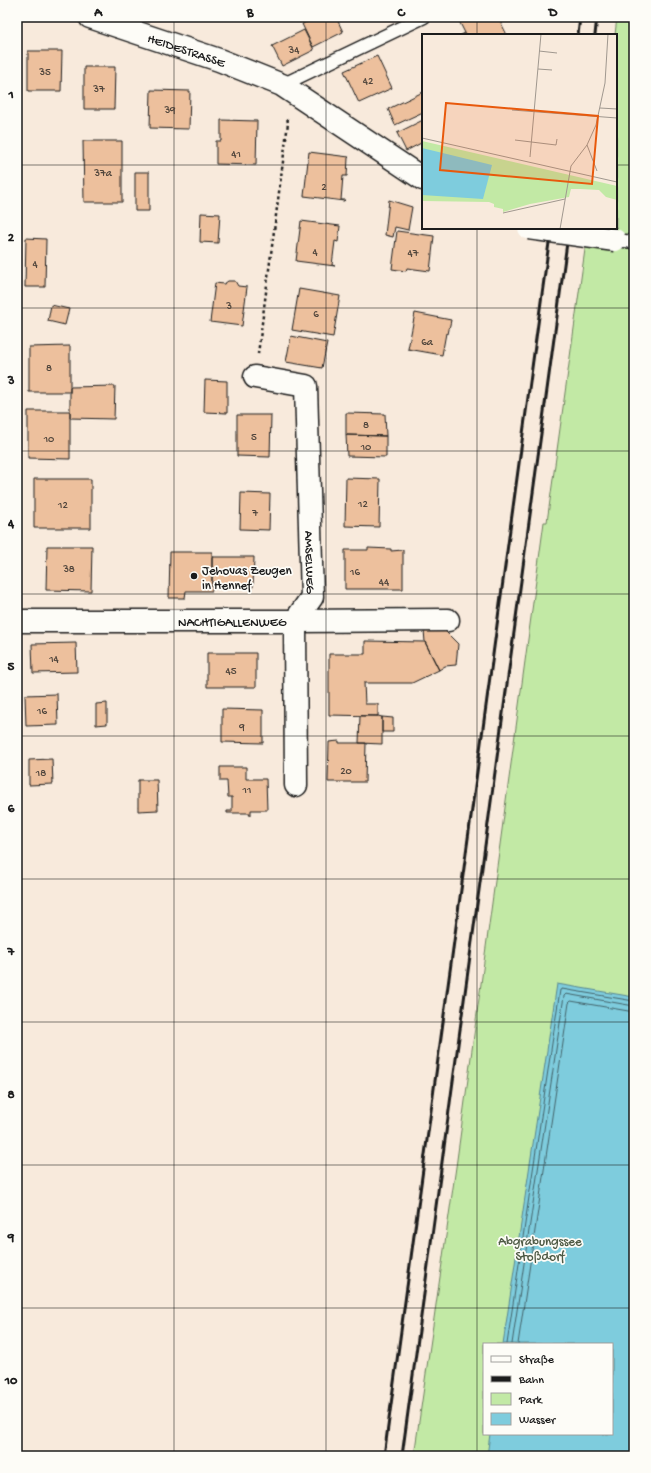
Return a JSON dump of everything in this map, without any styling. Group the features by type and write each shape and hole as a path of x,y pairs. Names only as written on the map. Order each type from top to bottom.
{"street":[{"name":"HEIDESTRASSE","path":"90,17 220,60 282,85 422,178"},
{"path":"537,229 625,241"},
{"name":"AMSELWEG","path":"255,377 306,386 312,597 296,621"},
{"name":"NACHTIGALLENWEG","path":"17,621 448,620"},
{"path":"296,621 296,785"}],"lane":[{"path":"282,85 424,17"}],"path":[{"path":"255,377 288,123 282,85"}],"green space":[{"name":"Abgrabungssee Stoßdorf","path":"617,17 634,17 634,1456 414,1456 456,1167 544,522 547,522 588,229 617,229 617,34 615,34"}],"water":[{"name":"Abgrabungssee Stoßdorf","path":"557,984 634,997 634,1456 487,1456 490,1435 613,1435 613,1343 503,1343"}],"building":[{"path":"318,17 336,17 343,32 313,47 302,24"},
{"path":"457,17 498,17 506,34 463,34 465,33"},
{"path":"304,30 314,50 282,66 272,46"},
{"path":"28,51 62,51 61,91 28,91"},
{"path":"377,56 392,88 359,103 344,71"},
{"path":"84,67 115,67 114,109 84,109"},
{"path":"151,90 190,91 189,129 150,128"},
{"path":"422,92 422,112 395,125 388,109"},
{"path":"221,120 257,121 256,165 216,164 216,141 221,141"},
{"path":"422,120 422,143 406,151 397,133"},
{"path":"83,141 122,141 122,202 84,202"},
{"path":"309,152 349,157 347,176 343,176 341,200 345,200 344,201 304,196"},
{"path":"135,172 149,172 149,211 135,211"},
{"path":"389,200 412,207 408,230 395,227 393,237 385,235"},
{"path":"201,213 220,214 218,243 200,242"},
{"path":"301,221 340,226 338,242 335,241 332,265 335,266 296,261"},
{"path":"397,231 434,236 430,271 407,268 406,271 392,269"},
{"path":"26,238 46,239 45,287 25,287"},
{"path":"228,281 235,281 238,286 247,287 242,326 210,322 215,283 224,284"},
{"path":"299,289 340,296 333,337 292,330"},
{"path":"51,305 69,309 65,325 48,321"},
{"path":"415,313 451,320 448,334 446,333 442,355 408,349"},
{"path":"291,336 327,343 322,368 286,362"},
{"path":"70,346 70,392 29,392 29,347"},
{"path":"205,380 227,381 227,413 204,412"},
{"path":"115,386 114,419 70,418 70,387"},
{"path":"28,411 70,411 70,459 28,458"},
{"path":"346,413 385,414 386,436 346,435"},
{"path":"237,415 271,415 270,457 237,456"},
{"path":"346,435 386,436 386,457 347,456"},
{"path":"346,478 380,479 379,527 345,526"},
{"path":"34,479 91,479 91,528 34,528"},
{"path":"241,493 270,494 269,530 240,529"},
{"path":"47,546 92,546 91,591 46,590"},
{"path":"368,548 391,549 391,551 403,550 403,589 345,589 345,550 368,550"},
{"path":"170,552 212,552 212,591 186,591 185,598 169,598"},
{"path":"212,557 254,557 253,587 212,587"},
{"path":"424,630 444,630 458,644 456,665 445,666 439,670 425,642"},
{"path":"365,641 425,642 439,670 412,683 364,683 365,704 378,704 378,716 329,715 329,654 365,654"},
{"path":"76,643 77,672 33,673 32,644"},
{"path":"207,653 256,653 256,687 207,687"},
{"path":"57,694 58,725 26,726 25,695"},
{"path":"107,703 107,724 96,725 96,704"},
{"path":"222,709 263,710 263,743 222,742"},
{"path":"360,716 382,717 382,744 359,743"},
{"path":"382,717 393,718 393,732 382,732"},
{"path":"339,741 339,743 366,743 365,782 328,782 329,742"},
{"path":"52,759 53,784 29,785 29,760"},
{"path":"220,767 246,767 246,779 266,779 267,810 251,810 251,815 249,815 250,813 227,813 227,811 232,811 232,797 228,797 227,781 220,781"},
{"path":"138,780 157,780 158,810 138,811"}],"railway":[{"path":"578,34 580,17"},
{"path":"595,34 597,17"},
{"path":"384,1456 551,229"},
{"path":"402,1456 569,229"}],"place":[{"name":"Jehovas Zeugen in Hennef","path":"194,576"}]}
